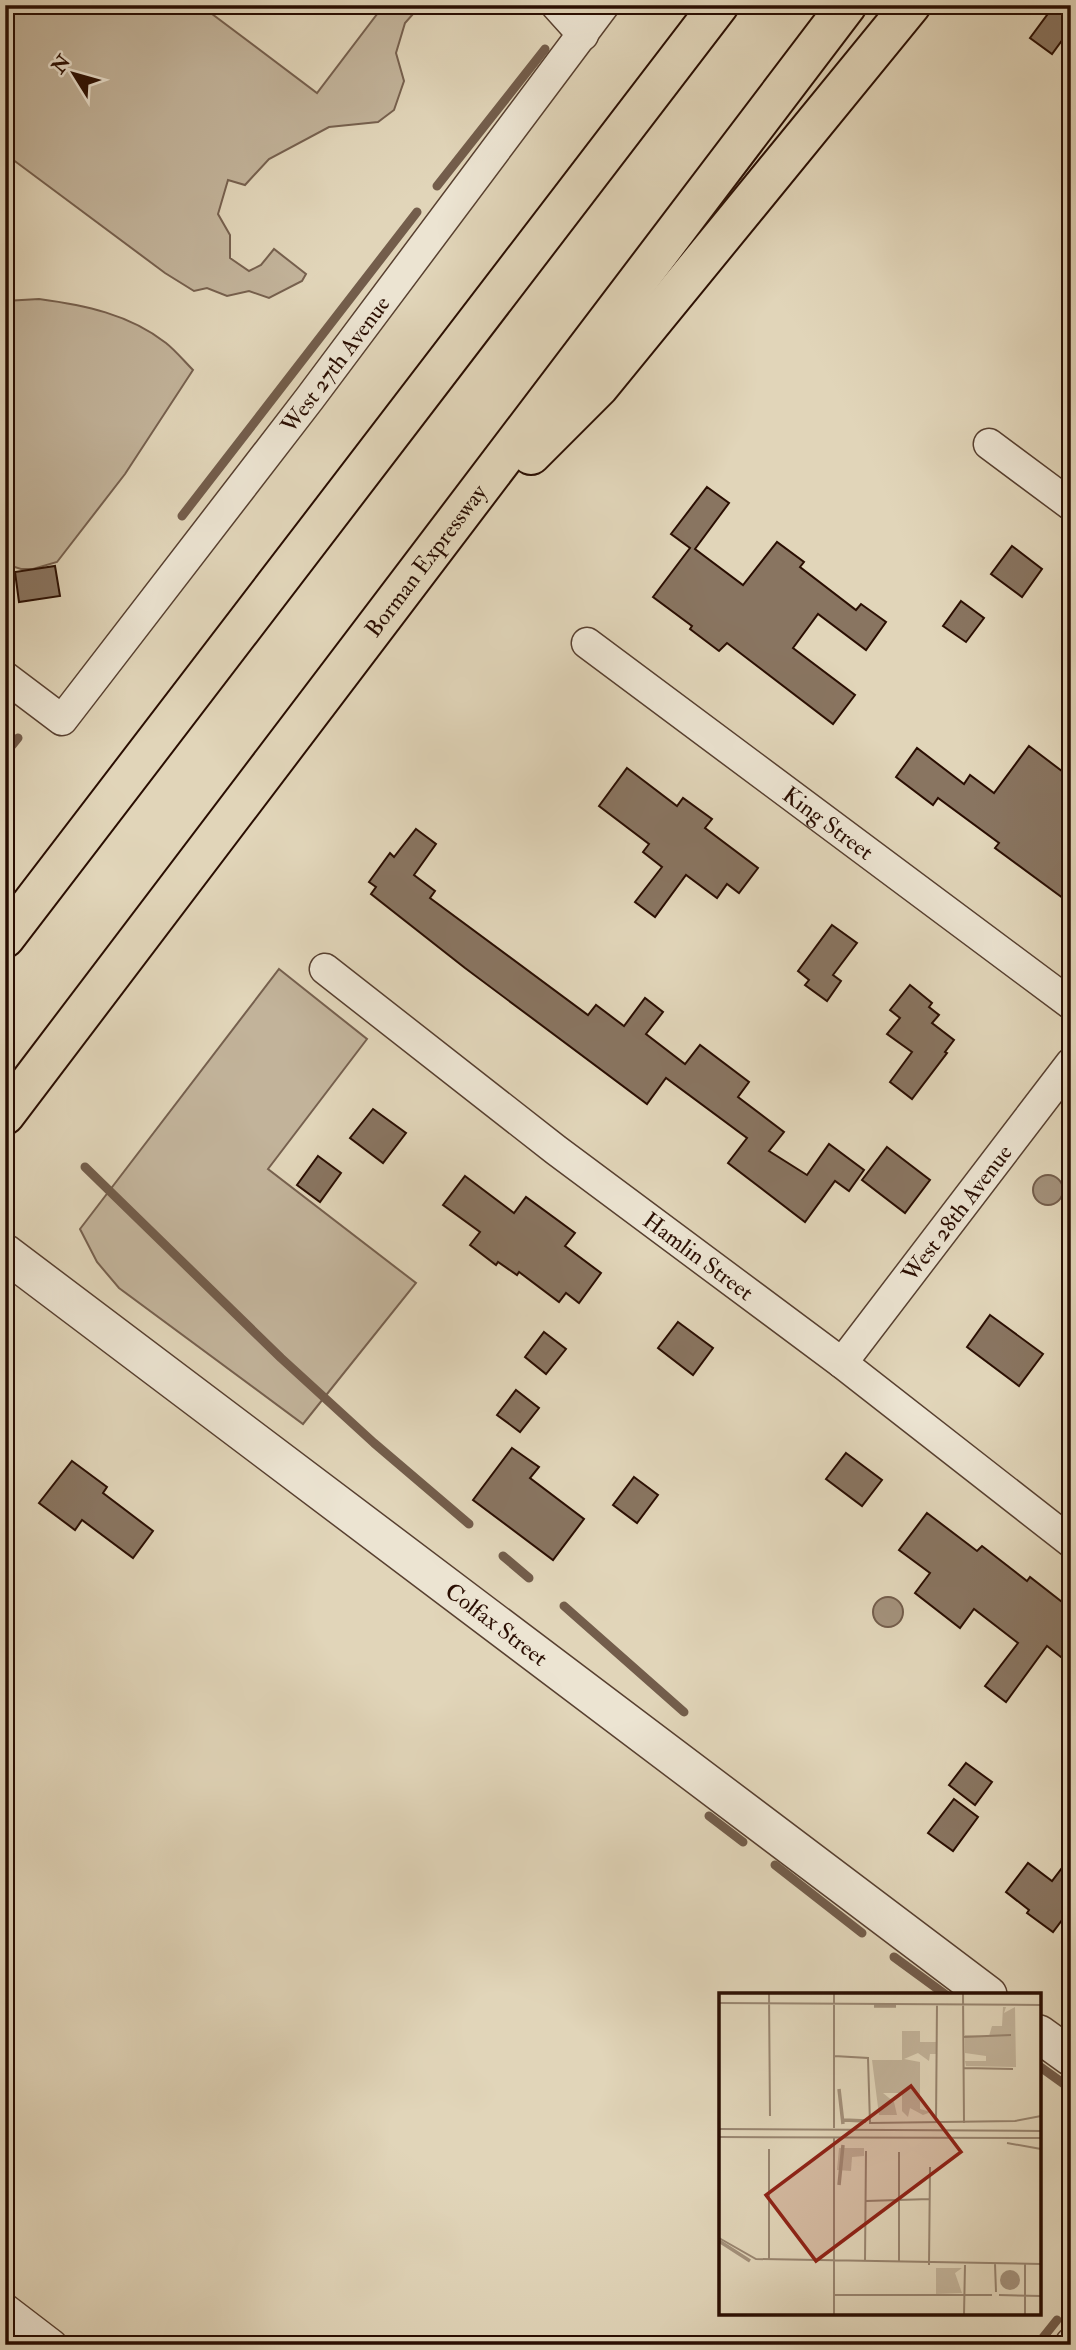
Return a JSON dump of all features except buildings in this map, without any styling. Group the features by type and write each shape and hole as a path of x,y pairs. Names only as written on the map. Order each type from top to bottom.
{"highway":[{"path":"5,938 719,5"},
{"name":"Borman Expressway","path":"5,1115 848,5"},
{"path":"423,564 599,387 911,5"}],"street":[{"path":"556,5 583,35"},
{"name":"West 27th Avenue","path":"5,677 62,720 310,398 604,5"},
{"path":"989,444 1071,505"},
{"name":"King Street","path":"587,643 1071,1004"},
{"name":"Hamlin Street","path":"325,969 556,1150 842,1363 1071,1542"},
{"name":"West 28th Avenue","path":"842,1363 1071,1063"},
{"name":"Colfax Street","path":"14,1259 985,1993"},
{"path":"1041,2035 1071,2057"},
{"path":"5,2309 52,2345"}],"shaded area":[{"path":"5,5 200,5 317,93 384,5 421,5 405,23 396,53 404,81 394,110 378,122 329,127 269,159 245,185 228,180 218,214 230,235 230,258 249,271 261,265 274,249 306,274 302,281 269,298 249,291 227,296 207,288 194,291 165,273 8,156 5,159"},
{"path":"39,299 105,312 137,325 166,343 193,370 125,474 57,562 33,569 21,569 5,564 5,301"},
{"path":"279,969 367,1039 268,1169 416,1283 303,1424 119,1288 97,1262 80,1229"},
{"path":"1048,1175 1054,1176 1062,1184 1062,1196 1054,1204 1048,1205 1042,1204 1034,1196 1033,1190 1034,1184 1042,1176"},
{"path":"888,1597 899,1601 903,1612 899,1623 888,1627 877,1623 873,1612 877,1601"}],"waterway":[{"path":"437,186 545,49"},
{"path":"182,516 417,212"},
{"path":"5,754 18,738"},
{"path":"85,1167 281,1358 374,1443 469,1524"},
{"path":"503,1556 529,1578"},
{"path":"564,1606 684,1712"},
{"path":"709,1816 743,1842"},
{"path":"775,1865 862,1933"},
{"path":"894,1957 943,1993"},
{"path":"1041,2067 1071,2089"},
{"path":"1037,2345 1057,2320"}]}
